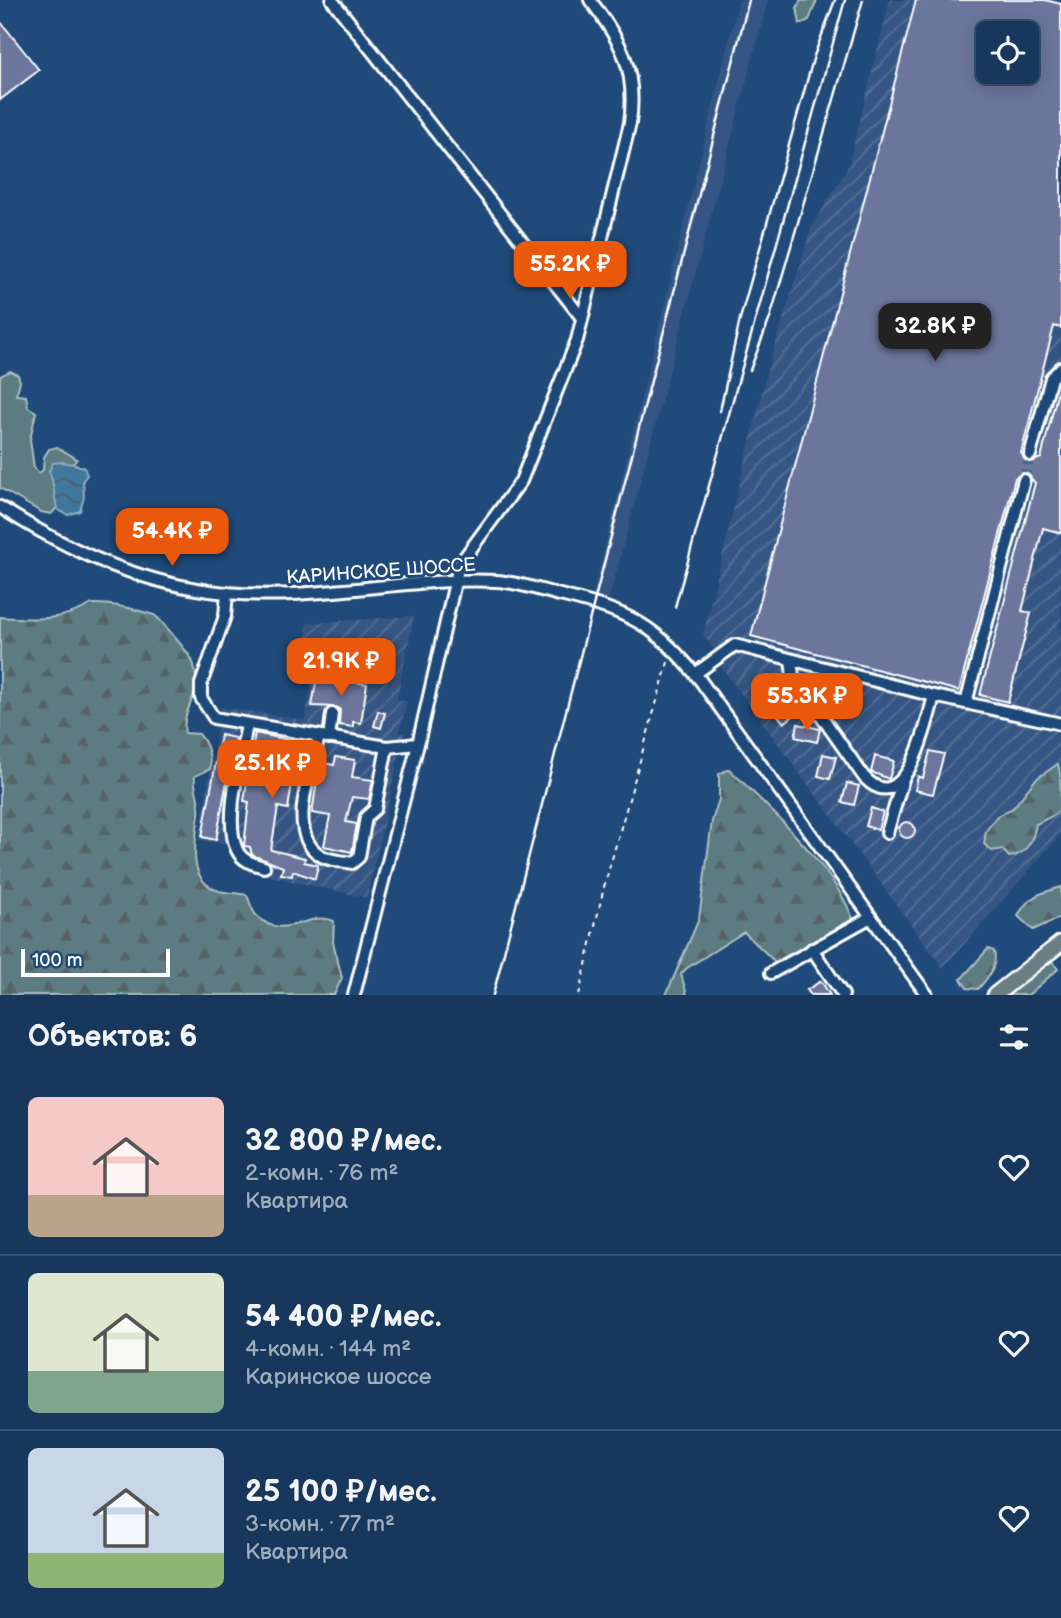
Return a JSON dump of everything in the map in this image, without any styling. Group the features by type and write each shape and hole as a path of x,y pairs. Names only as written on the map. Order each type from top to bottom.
{"main road":[{"path":"995,995 1056,947"}],"street":[{"path":"332,0 582,318"},
{"path":"354,995 418,744 458,565 521,481 577,341 630,123 634,93 630,69 613,29 590,0"},
{"path":"1030,455 1051,378 1061,368"},
{"path":"967,703 1024,480"},
{"name":"КАРИНСКОЕ ШОССЕ","path":"0,507 37,530 119,568 166,583 226,593 352,591 454,580 500,581 602,605 631,616 672,647 695,674 927,995"},
{"path":"226,593 225,616 201,684 201,698 214,718 387,747 418,744"},
{"path":"695,674 735,645 934,696 1061,724"},
{"path":"792,660 793,676 863,777 872,786 881,789 903,779"},
{"path":"887,833 903,779 924,738 934,696"},
{"path":"332,714 299,820 311,846 320,856 352,863 359,857 366,817 375,809 387,747"},
{"path":"247,725 231,822 236,849 242,857 264,867"},
{"path":"771,973 871,917"},
{"path":"812,949 844,995"}],"path":[{"path":"579,995 604,887 672,647"}],"shaded area":[{"path":"739,0 768,0 609,599 593,595"},
{"path":"890,0 1061,0 1061,834 943,968 720,665 731,658 723,647 715,651 703,635 767,371 812,226 848,167"},
{"path":"414,616 397,699 407,702 399,732 404,733 367,898 252,872 251,875 233,856 230,844 199,840 221,707 305,720 315,665 304,661 307,623"}],"green space":[{"path":"817,0 809,20 800,24 797,8 800,1"},
{"path":"10,371 18,375 20,382 16,395 26,396 28,407 36,412 30,440 34,468 39,473 43,470 44,457 49,449 57,447 77,459 69,472 60,502 51,514 41,512 0,488 0,376"},
{"path":"92,604 116,605 154,615 192,660 196,681 185,720 185,733 199,734 207,746 210,764 210,769 195,776 199,809 195,847 197,869 208,886 219,891 247,895 254,913 266,923 286,926 315,919 334,921 333,942 342,978 334,995 0,995 0,617 58,617"},
{"path":"1058,764 1060,809 1036,824 1025,850 1009,857 1002,849 992,851 984,844 986,831 997,816 1013,808 1036,779"},
{"path":"729,769 800,840 833,882 854,922 775,962 744,932 681,974 687,995 666,995 699,919 712,821 719,799 719,774"},
{"path":"1061,887 1061,917 1033,930 1018,916 1035,896"},
{"path":"988,949 994,951 995,956 991,972 978,989 967,988 961,979"},
{"path":"1051,960 1058,969 1028,995 1004,995"}],"water":[{"path":"64,462 84,467 87,475 83,480 84,497 80,511 68,515 58,510 49,471 53,463"}],"building":[{"path":"916,0 1045,0 1061,4 1061,328 1054,326 1021,453 1029,463 1041,458 1058,391 1061,392 1061,533 1043,528 1022,611 1031,613 1008,702 980,695 1035,483 1025,472 1015,478 959,691 751,636"},
{"path":"0,21 39,70 0,100"},
{"path":"317,676 367,684 361,723 353,722 353,727 339,725 340,710 336,707 312,706"},
{"path":"772,694 785,710 799,699 805,707 784,723 765,699"},
{"path":"378,711 385,713 381,728 374,726"},
{"path":"798,724 820,729 817,742 795,737"},
{"path":"255,733 299,742 295,769 302,770 300,777 293,776 288,809 278,807 271,850 305,858 304,862 318,865 315,879 293,871 292,876 281,874 283,867 252,855 250,847 244,846 249,802 244,801"},
{"path":"221,735 235,738 216,840 202,837"},
{"path":"930,751 944,754 933,794 915,790 918,776 923,778"},
{"path":"823,754 836,757 830,779 818,776"},
{"path":"875,756 894,761 889,779 871,772"},
{"path":"336,757 355,760 352,777 373,780 369,799 352,797 346,822 357,824 352,852 324,846 330,816 312,813 319,767 323,763 334,765"},
{"path":"847,783 859,786 854,805 842,802"},
{"path":"871,808 883,812 878,830 866,826"},
{"path":"907,822 915,830 907,838 899,830"},
{"path":"821,981 830,995 811,995 807,990"}],"tunnel":[{"path":"1024,480 1030,455"}],"railway":[{"path":"493,995 749,0"},
{"path":"720,411 740,319 814,56 835,0"},
{"path":"675,607 845,0"},
{"path":"750,370 770,318 863,0"}]}
